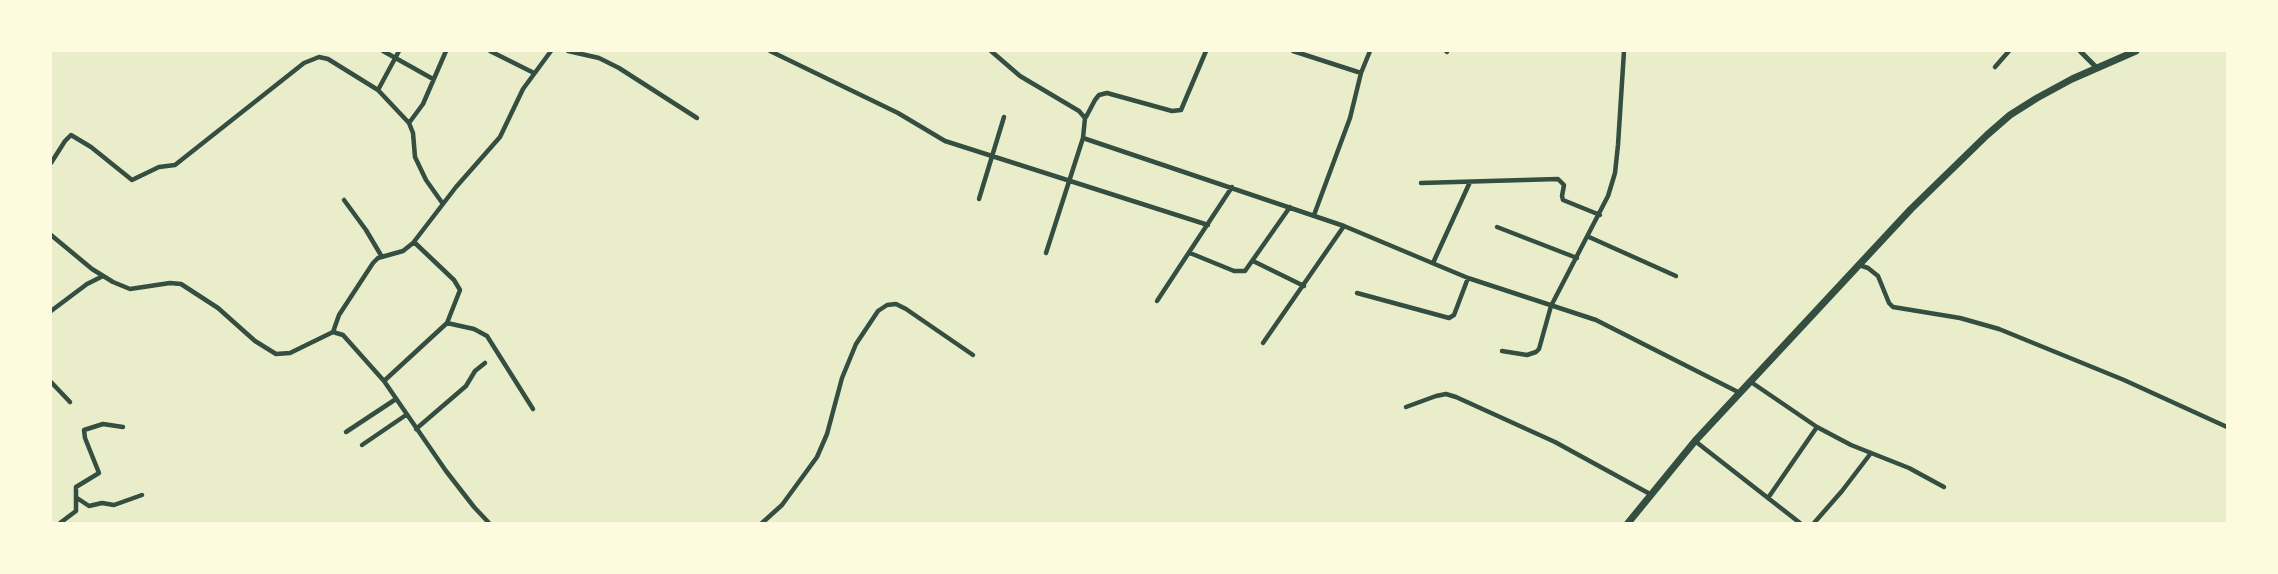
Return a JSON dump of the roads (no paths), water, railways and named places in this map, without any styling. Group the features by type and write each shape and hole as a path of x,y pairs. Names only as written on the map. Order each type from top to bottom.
{"main road":[{"path":"1628,523 1695,441 1911,209 2010,115 2057,87 2136,51"}],"street":[{"path":"383,51 433,79"},
{"path":"378,90 398,51"},
{"path":"409,123 423,104 446,51"},
{"path":"490,51 534,73"},
{"path":"333,332 339,315 373,263 382,257 403,251 414,242 500,138 523,89 551,51"},
{"path":"568,51 599,58 619,68 697,118"},
{"path":"771,51 910,120 932,135 1208,225"},
{"path":"991,51 1020,76 1079,111 1087,124 1046,253"},
{"path":"1085,118 1095,100 1107,93 1172,111 1181,110 1206,51"},
{"path":"1293,51 1361,73"},
{"path":"1314,215 1350,118 1361,73 1370,51"},
{"path":"1502,351 1527,355 1536,352 1551,306 1600,215 1615,173 1624,82 1624,51"},
{"path":"1995,67 2009,51"},
{"path":"2080,51 2097,68"},
{"path":"51,163 71,135 91,147 132,180 159,167 175,165 313,57 328,59 378,90 409,123 413,133 415,157 443,204"},
{"path":"979,199 1004,117"},
{"path":"1083,138 1314,215 1468,278 1596,320 1741,393"},
{"path":"1422,183 1561,180 1564,185 1563,200 1600,215"},
{"path":"1433,263 1470,182"},
{"path":"1157,301 1232,187"},
{"path":"344,200 382,257"},
{"path":"1190,253 1240,273 1245,271 1290,207"},
{"path":"1263,343 1345,226"},
{"path":"1497,227 1577,258"},
{"path":"1589,237 1676,276"},
{"path":"52,239 103,276 130,289 181,284 218,308 255,341 276,354 290,353 333,332 343,335 384,381 416,429 489,523"},
{"path":"384,381 447,323 460,287 414,242"},
{"path":"1253,261 1304,286"},
{"path":"1859,265 1874,272 1882,283 1889,303 1899,309 1960,318 1999,329 2124,380 2227,428"},
{"path":"51,310 103,276"},
{"path":"1357,293 1449,318 1454,315 1468,278"},
{"path":"762,523 782,505 817,457 827,434 842,378 856,344 878,310 896,304 973,355"},
{"path":"447,323 474,329 486,336 533,409"},
{"path":"416,429 466,386 475,371 485,363"},
{"path":"51,382 71,402"},
{"path":"1751,382 1818,427 1909,468 1944,487"},
{"path":"1406,407 1446,394 1456,397 1555,442 1650,495"},
{"path":"346,432 396,399"},
{"path":"362,445 406,415"},
{"path":"60,523 74,515 76,486 99,473 84,430 103,424 123,426"},
{"path":"1768,498 1818,427"},
{"path":"1695,441 1800,523"},
{"path":"1814,523 1871,453"},
{"path":"76,498 89,506 102,503 114,505 142,495"}]}
